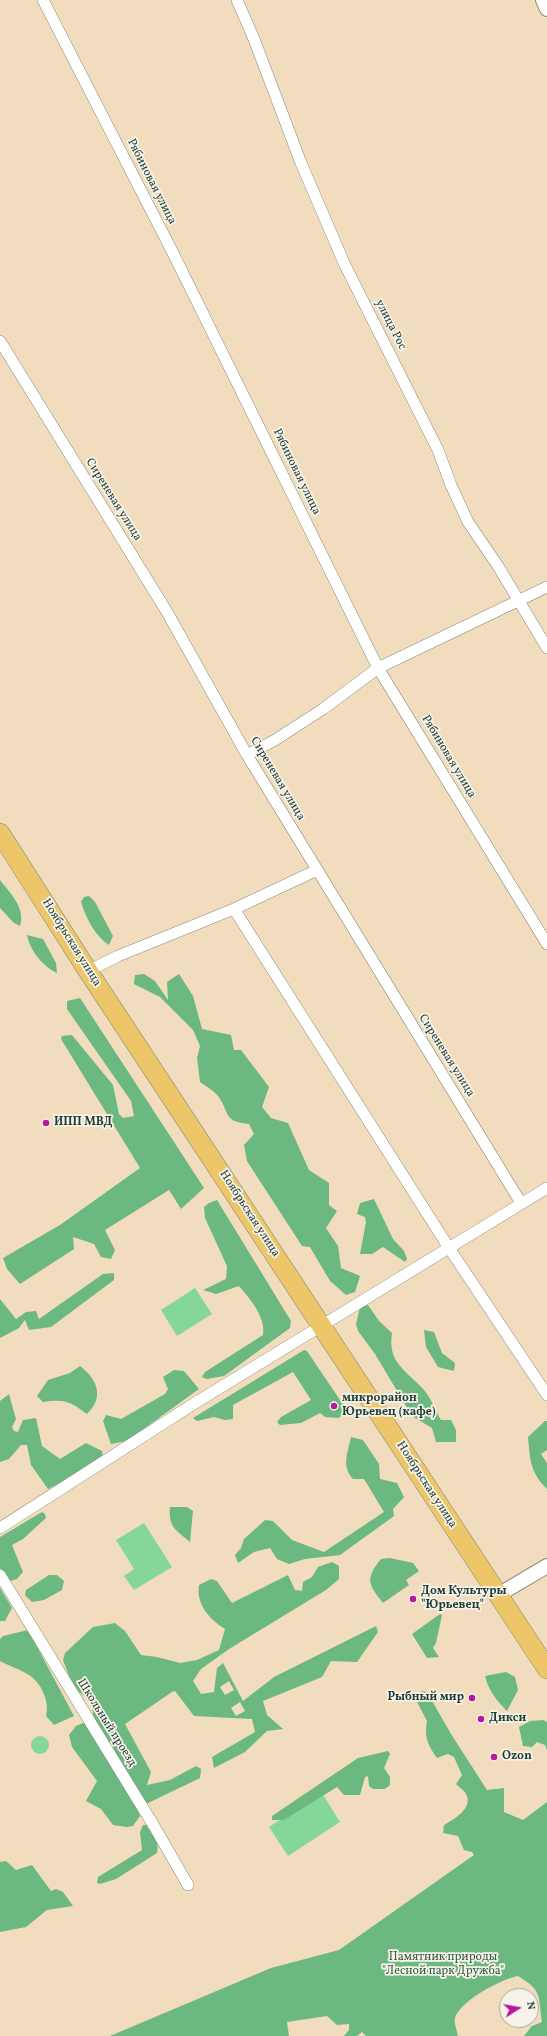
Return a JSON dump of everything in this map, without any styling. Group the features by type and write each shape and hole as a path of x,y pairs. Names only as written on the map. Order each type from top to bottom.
{"highway":[{"name":"Ноябрьская улица","path":"2,840 323,1326 547,1669"}],"street":[{"name":"Рябиновая улица","path":"43,0 176,260 378,668 547,944"},
{"name":"улица Рос","path":"237,0 254,39 302,163 344,263 438,450 451,485 468,522 520,600 547,648"},
{"path":"543,0 547,9"},
{"name":"Сиреневая улица","path":"0,341 167,612 247,755 521,1203"},
{"path":"247,755 275,740 323,709 378,668 547,587"},
{"path":"88,971 118,956 234,909 317,870"},
{"path":"234,909 449,1248 547,1396"},
{"path":"0,1528 196,1403 547,1188"},
{"path":"498,1595 547,1566"},
{"name":"Школьный проезд","path":"0,1575 154,1826 188,1885"}],"green space":[{"path":"0,880 19,907 21,913 20,926 14,923 0,908"},
{"path":"89,896 95,902 113,936 109,945 95,932 81,902 84,897"},
{"path":"27,935 43,939 56,963 57,973 46,966 34,952"},
{"path":"144,974 155,981 168,1000 167,982 179,974 193,996 202,1029 231,1035 234,1050 241,1050 269,1087 262,1107 271,1118 288,1123 309,1170 329,1183 329,1205 337,1211 326,1228 338,1246 341,1268 360,1276 355,1292 346,1295 330,1281 310,1247 302,1246 247,1161 244,1145 254,1134 249,1124 240,1123 231,1119 218,1096 200,1082 197,1058 200,1046 193,1030 160,997 134,984 135,975"},
{"path":"80,998 204,1188 181,1209 169,1190 105,1230 115,1250 111,1259 101,1257 94,1244 73,1237 74,1249 20,1284 7,1269 3,1258 60,1225 140,1168 61,1039 62,1036 72,1035 113,1085 119,1114 123,1118 134,1116 131,1101 67,1009 67,1001"},
{"path":"374,1199 393,1239 404,1251 407,1259 405,1262 383,1247 372,1254 360,1254 366,1222 365,1217 357,1214 360,1203"},
{"path":"217,1200 291,1321 290,1328 224,1376 207,1379 202,1377 205,1372 263,1335 260,1315 239,1286 216,1294 203,1290 226,1279 227,1266 205,1218 204,1207"},
{"path":"114,1273 114,1280 51,1327 29,1330 25,1320 19,1328 0,1338 0,1299 16,1319 26,1312 36,1311 39,1319 103,1274"},
{"path":"195,1288 212,1314 177,1336 161,1310"},
{"path":"368,1305 379,1321 392,1333 392,1352 400,1366 426,1393 441,1420 451,1420 456,1430 456,1442 436,1442 432,1428 412,1416 375,1354 358,1331 356,1324 360,1307"},
{"path":"424,1330 434,1332 442,1353 455,1363 454,1371 438,1367 426,1347"},
{"path":"304,1350 307,1351 344,1406 343,1415 338,1418 325,1417 320,1413 301,1423 280,1425 277,1422 281,1417 311,1400 293,1372 233,1405 233,1419 225,1420 214,1417 197,1421 193,1418"},
{"path":"80,1366 91,1377 97,1388 96,1401 93,1408 87,1414 76,1406 66,1402 43,1402 37,1396 48,1380 70,1373"},
{"path":"174,1370 184,1371 199,1389 127,1441 111,1444 103,1421 106,1415 121,1419 165,1394 168,1389 163,1377"},
{"path":"9,1394 16,1419 12,1427 14,1431 18,1432 23,1420 36,1418 42,1446 60,1459 86,1443 102,1451 103,1461 48,1489 31,1465 27,1445 21,1445 9,1459 0,1462 0,1401"},
{"path":"545,1421 547,1421 547,1450 541,1454 547,1463 547,1489 541,1483 534,1471 530,1458 528,1437"},
{"path":"351,1437 363,1440 379,1464 380,1479 397,1483 404,1497 393,1509 394,1516 340,1555 305,1559 289,1564 277,1559 270,1548 254,1552 238,1563 235,1555 241,1548 244,1539 265,1520 273,1521 292,1540 324,1552 384,1512 364,1479 353,1479 349,1474 346,1459"},
{"path":"170,1507 187,1507 193,1511 190,1542 174,1528 170,1519"},
{"path":"42,1512 45,1514 46,1518 23,1539 12,1545 23,1572 17,1579 10,1581 0,1568 0,1537"},
{"path":"144,1523 172,1567 134,1590 124,1576 134,1569 116,1540"},
{"path":"390,1558 413,1563 419,1571 406,1580 409,1585 383,1603 374,1591 370,1581 372,1572 381,1559"},
{"path":"332,1562 339,1566 339,1579 326,1590 229,1649 201,1669 193,1681 201,1694 214,1692 217,1668 223,1663 243,1701 274,1677 376,1626 378,1632 357,1662 331,1661 322,1677 263,1701 267,1715 283,1729 267,1731 245,1752 214,1768 212,1757 255,1732 252,1719 194,1716 175,1691 172,1692 125,1724 151,1772 147,1785 170,1780 196,1766 201,1769 200,1778 146,1804 135,1800 140,1816 133,1826 127,1827 113,1825 101,1809 86,1801 97,1781 72,1747 69,1735 76,1726 93,1719 93,1710 89,1701 74,1689 63,1660 65,1653 93,1627 115,1623 125,1631 141,1655 157,1657 180,1663 197,1660 219,1650 225,1629 209,1616 202,1605 199,1585 211,1579 217,1581 232,1603 288,1575 295,1590 302,1591 303,1582 312,1577 318,1567","holes":["229,1681 234,1690 225,1695 220,1687","240,1702 245,1711 236,1716 231,1708"]},
{"path":"49,1575 57,1575 64,1581 62,1590 44,1600 32,1602 25,1595 26,1590"},
{"path":"0,1588 12,1608 5,1621 0,1621"},
{"path":"440,1614 442,1615 436,1643 433,1648 439,1657 427,1658 412,1634"},
{"path":"28,1630 74,1716 54,1725 46,1716 47,1704 44,1693 33,1678 26,1673 0,1661 0,1639 3,1636"},
{"path":"506,1672 515,1677 518,1690 507,1711 493,1695 485,1676"},
{"name":"Памятник природы \"Лесной парк Дружба\"","path":"422,1691 427,1692 451,1734 487,1790 504,1788 504,1812 523,1820 547,1802 547,2036 524,2036 530,2028 539,2028 539,2023 542,2022 539,1988 534,1988 518,1976 492,1986 473,1998 458,2011 455,2018 455,2025 458,2036 366,2036 362,2032 357,2036 344,2036 349,2030 349,2024 337,2025 327,2016 287,2022 289,2036 110,2036 271,1968 339,1950 474,1855 472,1852 464,1850 458,1836 443,1833 444,1825 465,1809 468,1799 463,1790 456,1784 462,1775 454,1757 448,1754 437,1758 431,1749 426,1737 427,1721 416,1700"},
{"path":"543,1720 547,1722 547,1750 545,1745 537,1742 532,1747 523,1746 519,1727 530,1721"},
{"path":"40,1736 46,1739 49,1745 46,1751 40,1754 34,1751 31,1745 34,1739"},
{"path":"388,1751 390,1754 384,1768 390,1777 390,1785 385,1789 373,1789 369,1786 368,1776 365,1777 360,1795 344,1795 337,1787 284,1820 272,1820 272,1816 358,1758"},
{"path":"322,1793 340,1822 288,1856 269,1827"},
{"path":"143,1825 147,1825 155,1834 158,1845 157,1853 116,1879 100,1884 97,1883 98,1877 142,1850 140,1832"},
{"path":"6,1861 16,1870 32,1865 51,1891 56,1889 63,1892 73,1906 47,1910 26,1927 0,1932 0,1862"}],"place":[{"name":"ИПП МВД","path":"46,1123"},
{"name":"микрорайон Юрьевец (кафе)","path":"334,1406"},
{"name":"Дом Культуры \"Юрьевец\"","path":"413,1599"},
{"name":"Рыбный мир","path":"472,1698"},
{"name":"Дикси","path":"481,1719"},
{"name":"Ozon","path":"494,1757"}]}
